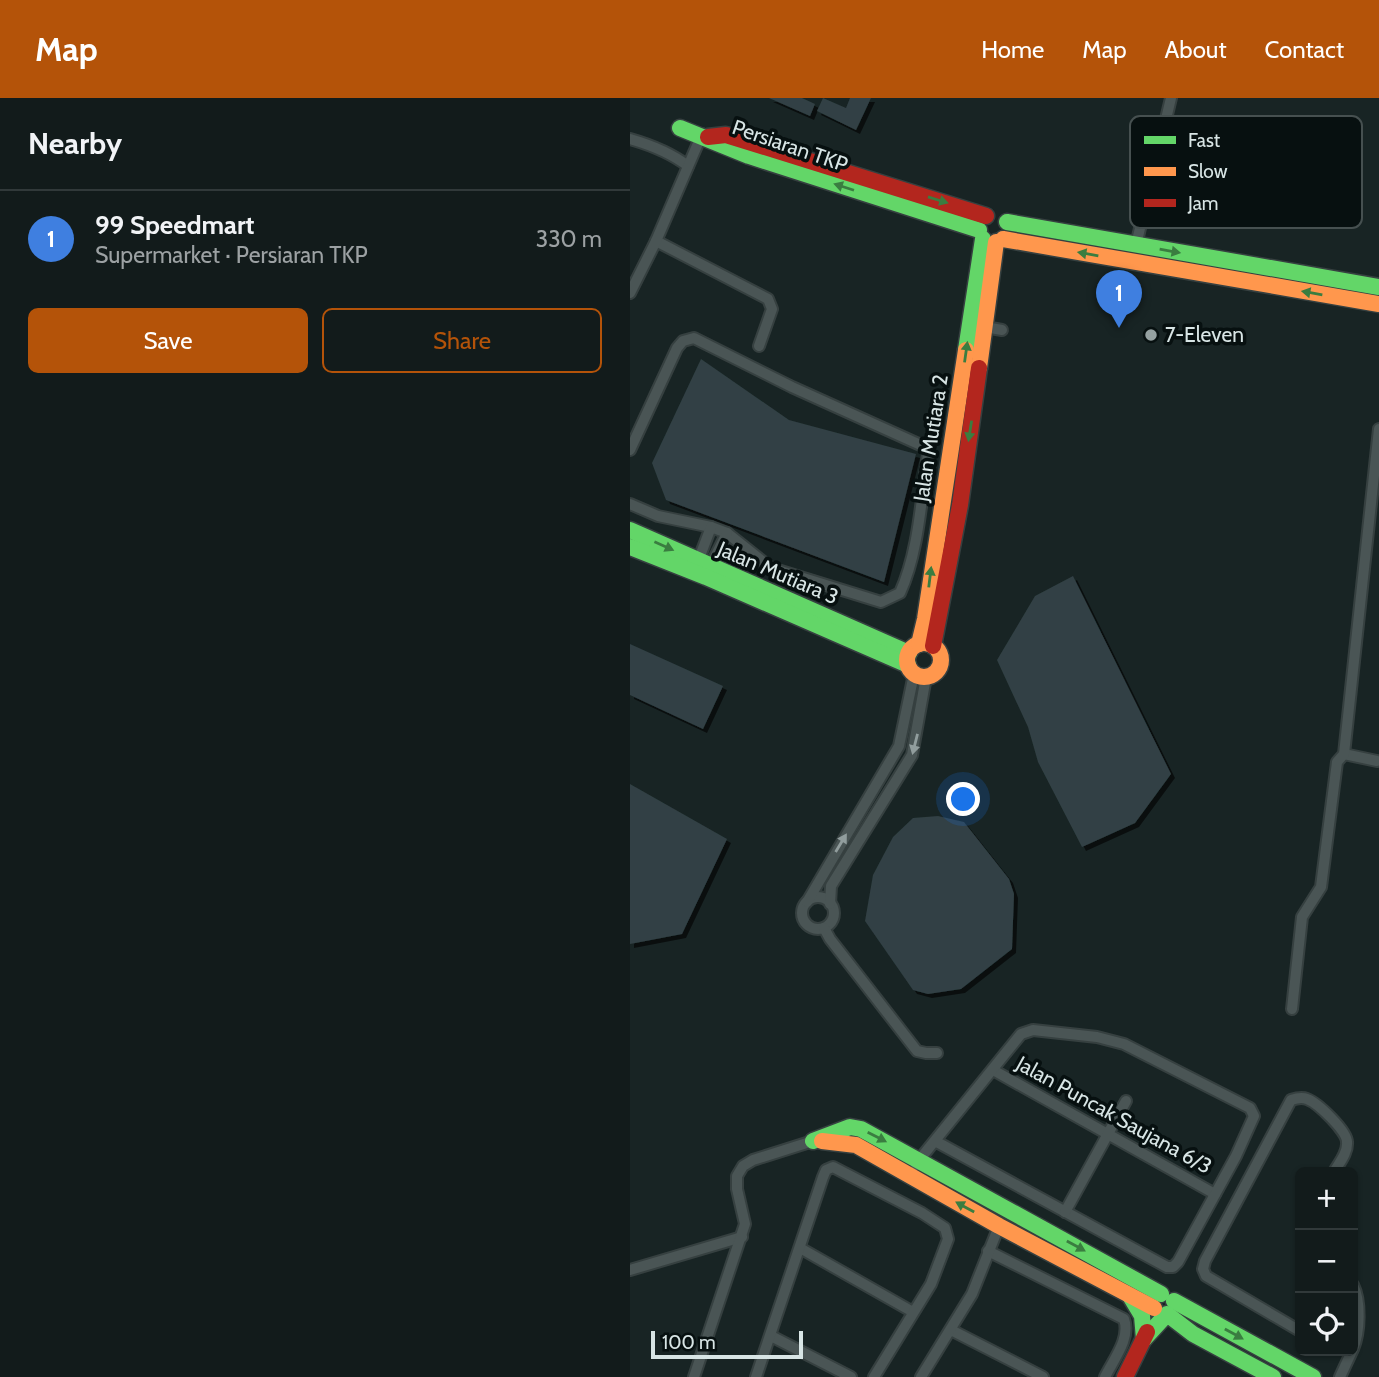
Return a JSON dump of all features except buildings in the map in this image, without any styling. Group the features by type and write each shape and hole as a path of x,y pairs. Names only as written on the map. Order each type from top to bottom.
{"street":[{"path":"1167,116 1171,98"},
{"name":"Persiaran TKP","path":"680,128 705,135 713,142 749,156 893,194 989,233 1379,304"},
{"path":"630,293 705,135"},
{"path":"630,139 690,162"},
{"path":"989,233 1000,215 1007,222 1379,287"},
{"path":"1136,245 1140,228"},
{"name":"Jalan Mutiara 2","path":"918,660 960,505 985,327 989,233"},
{"name":"Jalan Mutiara 2","path":"918,660 989,233"},
{"path":"656,241 768,299 772,309 759,346"},
{"path":"985,327 1002,330"},
{"path":"630,450 677,348 684,341 694,338 792,387 925,447 928,454 905,583 900,593 881,602 771,568 727,533 658,516 630,505"},
{"path":"1293,1009 1302,917 1321,887 1337,762 1343,754 1379,429"},
{"path":"702,569 711,527"},
{"name":"Jalan Mutiara 3","path":"630,530 702,569 918,660"},
{"path":"702,569 727,533"},
{"name":"Jalan Mutiara 3","path":"630,547 702,569"},
{"path":"824,928 814,928 806,923 803,914 807,902 899,746 918,660"},
{"path":"824,928 834,916 831,886 912,755 918,660"},
{"path":"1343,754 1377,761"},
{"path":"807,902 819,898 831,904"},
{"path":"824,928 917,1051 937,1053"},
{"path":"910,1177 920,1159 1021,1034 1033,1030 1124,1044 1250,1108 1254,1116 1215,1194 1178,1262 1172,1267 1167,1267 935,1141"},
{"name":"Jalan Puncak Saujana 6/3","path":"993,1070 1215,1194"},
{"path":"1295,1328 1206,1276 1203,1269 1205,1261 1291,1100 1300,1097 1310,1100 1342,1129 1348,1140 1346,1151 1337,1167"},
{"path":"1065,1212 1126,1101"},
{"path":"694,1377 742,1237 745,1224 737,1189 737,1176 743,1166 753,1160 850,1128 861,1129 920,1159 1162,1306 1193,1334 1273,1377"},
{"path":"813,1141 856,1145 999,1226 1128,1294 1162,1306 1313,1377"},
{"path":"756,1377 822,1177 826,1170 833,1167 922,1213 945,1228 948,1239 931,1284 874,1377"},
{"path":"921,1377 972,1294 999,1226"},
{"path":"630,1270 742,1237"},
{"path":"800,1248 913,1312"},
{"path":"988,1251 1124,1319 1127,1327 1125,1336 1105,1377"},
{"path":"1128,1294 1142,1316 1144,1339"},
{"path":"1125,1377 1162,1306"},
{"path":"951,1329 1042,1377"},
{"path":"1144,1339 1165,1331 1193,1334"},
{"path":"771,1336 851,1377"},
{"path":"1340,1377 1349,1356"}],"traffic: fast":[{"path":"680,128 749,156 979,230"},
{"path":"1007,222 1379,287"},
{"path":"966,350 983,239"},
{"path":"630,530 909,653"},
{"path":"630,547 908,665"},
{"path":"813,1141 850,1127 861,1129 1161,1294"},
{"path":"1130,1296 1142,1316 1144,1339"},
{"path":"1174,1301 1313,1377"},
{"path":"1144,1339 1167,1314 1193,1334 1273,1377"}],"traffic: slow":[{"path":"1003,239 1379,304"},
{"path":"979,368 996,242"},
{"path":"919,644 966,350"},
{"path":"924,643 936,648 941,660 936,672 924,677 912,672 907,660 912,648 924,643"},
{"path":"822,1141 856,1145 999,1226 1154,1308"}],"traffic: jam":[{"path":"708,137 726,135 986,216"},
{"path":"933,646 960,505 979,368"},
{"path":"1125,1377 1147,1332"}],"place":[{"name":"99 Speedmart","path":"1119,328"},
{"name":"7-Eleven","path":"1151,335"}]}
